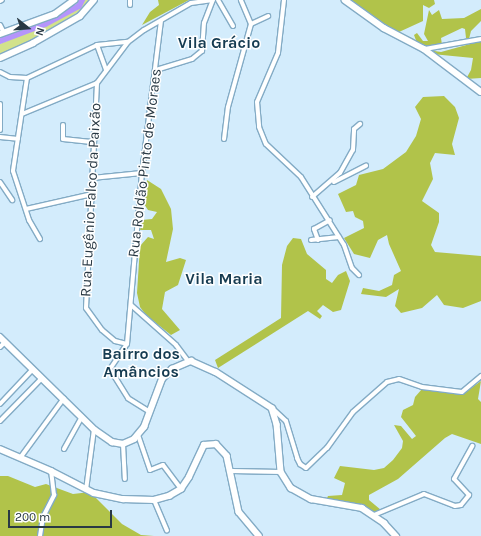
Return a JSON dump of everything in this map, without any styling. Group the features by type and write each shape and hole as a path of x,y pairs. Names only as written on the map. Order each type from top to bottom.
{"main road":[{"path":"2,33 55,14 74,0"},
{"path":"0,58 39,40 80,16 94,0"}],"street":[{"path":"22,114 97,83 128,42 191,3 213,0 204,23 202,51 192,59 156,70"},
{"path":"218,0 233,26"},
{"path":"224,139 228,107 251,24 241,0"},
{"path":"284,0 280,17 278,53 259,94 257,115 261,134 266,144 296,169 312,197 330,220 347,250 352,268 359,275"},
{"path":"346,0 384,28 424,49 481,92"},
{"path":"251,24 268,16"},
{"name":"Rua Roldão Pinto de Moraes","path":"127,344 142,173 161,21"},
{"path":"0,25 2,33"},
{"path":"424,49 481,39"},
{"path":"0,72 10,77 27,78 97,45 128,42"},
{"path":"97,45 106,70"},
{"path":"27,78 13,171 31,226 40,239"},
{"name":"Rua Eugênio Falco da Paixão","path":"97,83 86,308 102,330 115,341 127,344"},
{"path":"0,104 0,130"},
{"path":"330,184 349,159 353,150 354,129 360,124"},
{"path":"63,125 63,139 94,142"},
{"path":"0,137 18,139"},
{"path":"312,197 330,184 366,166"},
{"path":"92,178 142,173"},
{"path":"0,182 12,200"},
{"path":"26,209 92,194"},
{"path":"318,240 314,229 330,220"},
{"path":"312,240 339,237"},
{"path":"131,305 176,345 188,361 216,372 272,408 286,420 297,458 300,464 306,468 327,448 353,412 387,382 398,380 422,387 462,392 481,376"},
{"path":"0,337 94,429 112,442 123,444 138,435 150,412 162,379 172,369 188,361"},
{"path":"0,347 5,342"},
{"path":"127,344 111,367 111,372 128,398 150,412"},
{"path":"0,404 33,369"},
{"path":"0,421 42,378"},
{"path":"20,458 64,398"},
{"path":"272,408 277,424 281,472 291,488 311,500 362,508 374,515 396,536"},
{"path":"64,449 82,417"},
{"path":"86,490 94,429"},
{"path":"138,435 150,470 163,465 181,489"},
{"path":"0,450 51,471 86,490 106,496 154,500 169,496 181,489 189,477 199,452 204,445 210,443 222,448 232,471 235,500 239,512 259,536"},
{"path":"123,444 125,479"},
{"path":"374,515 424,494 454,506 461,505 469,495 454,479 472,446"},
{"path":"40,536 43,517 54,496 51,471"},
{"path":"232,471 281,472"},
{"path":"154,500 167,530"}],"green space":[{"path":"81,0 89,0 78,12 31,43 0,56 0,44 33,30 75,6"},
{"path":"158,0 189,0 142,25 150,12 159,5"},
{"path":"348,0 434,0 435,4 429,8 423,5 423,21 399,32 414,39 414,41 391,30"},
{"path":"481,9 481,21 471,31 469,39 466,38 465,29 462,28 441,38 442,45 429,47 417,43 414,35 417,33 423,41 428,41 424,34 429,10 432,15 439,10 442,19 464,18"},
{"path":"481,41 481,78 466,79 471,70 473,58 432,54 428,50 441,52"},
{"path":"444,96 455,107 459,118 452,144 455,155 435,153 430,163 433,179 422,201 439,213 439,222 431,245 435,252 481,256 481,301 463,308 444,305 437,295 422,308 401,313 395,306 399,289 386,297 361,294 363,288 379,291 392,285 394,275 401,271 389,244 387,235 378,240 370,258 354,254 344,238 364,228 363,221 355,217 353,211 346,212 338,194 356,185 359,175 383,169 406,152 416,136 421,119 415,107 423,97"},
{"path":"147,180 161,189 171,209 173,229 166,262 180,258 186,260 178,285 165,292 162,309 180,330 171,335 146,315 140,307 137,293 140,246 148,237 154,239 151,230 140,230 142,220 152,219 157,212 148,210 144,204"},
{"path":"293,238 301,239 307,254 326,270 326,279 332,283 338,275 346,271 350,281 341,310 333,312 323,305 317,311 322,316 320,319 308,311 218,368 215,360 281,318 282,265 287,246"},
{"path":"481,381 478,399 481,402 481,444 452,434 445,438 398,479 369,495 369,500 381,510 375,514 364,508 326,500 328,496 342,495 345,483 334,478 340,466 374,470 384,468 393,460 402,448 403,441 394,425 401,426 412,439 416,436 401,417 403,410 413,405 415,397 422,389 463,394"},
{"path":"0,476 8,476 35,487 46,484 73,494 90,492 122,524 141,535 154,536 0,536"}],"waterway":[{"path":"0,41 45,24 79,6 82,0"}],"district":[{"name":"Vila Grácio","path":"219,43"},
{"name":"Vila Maria","path":"224,279"},
{"name":"Bairro dos Amâncios","path":"141,363"}]}
